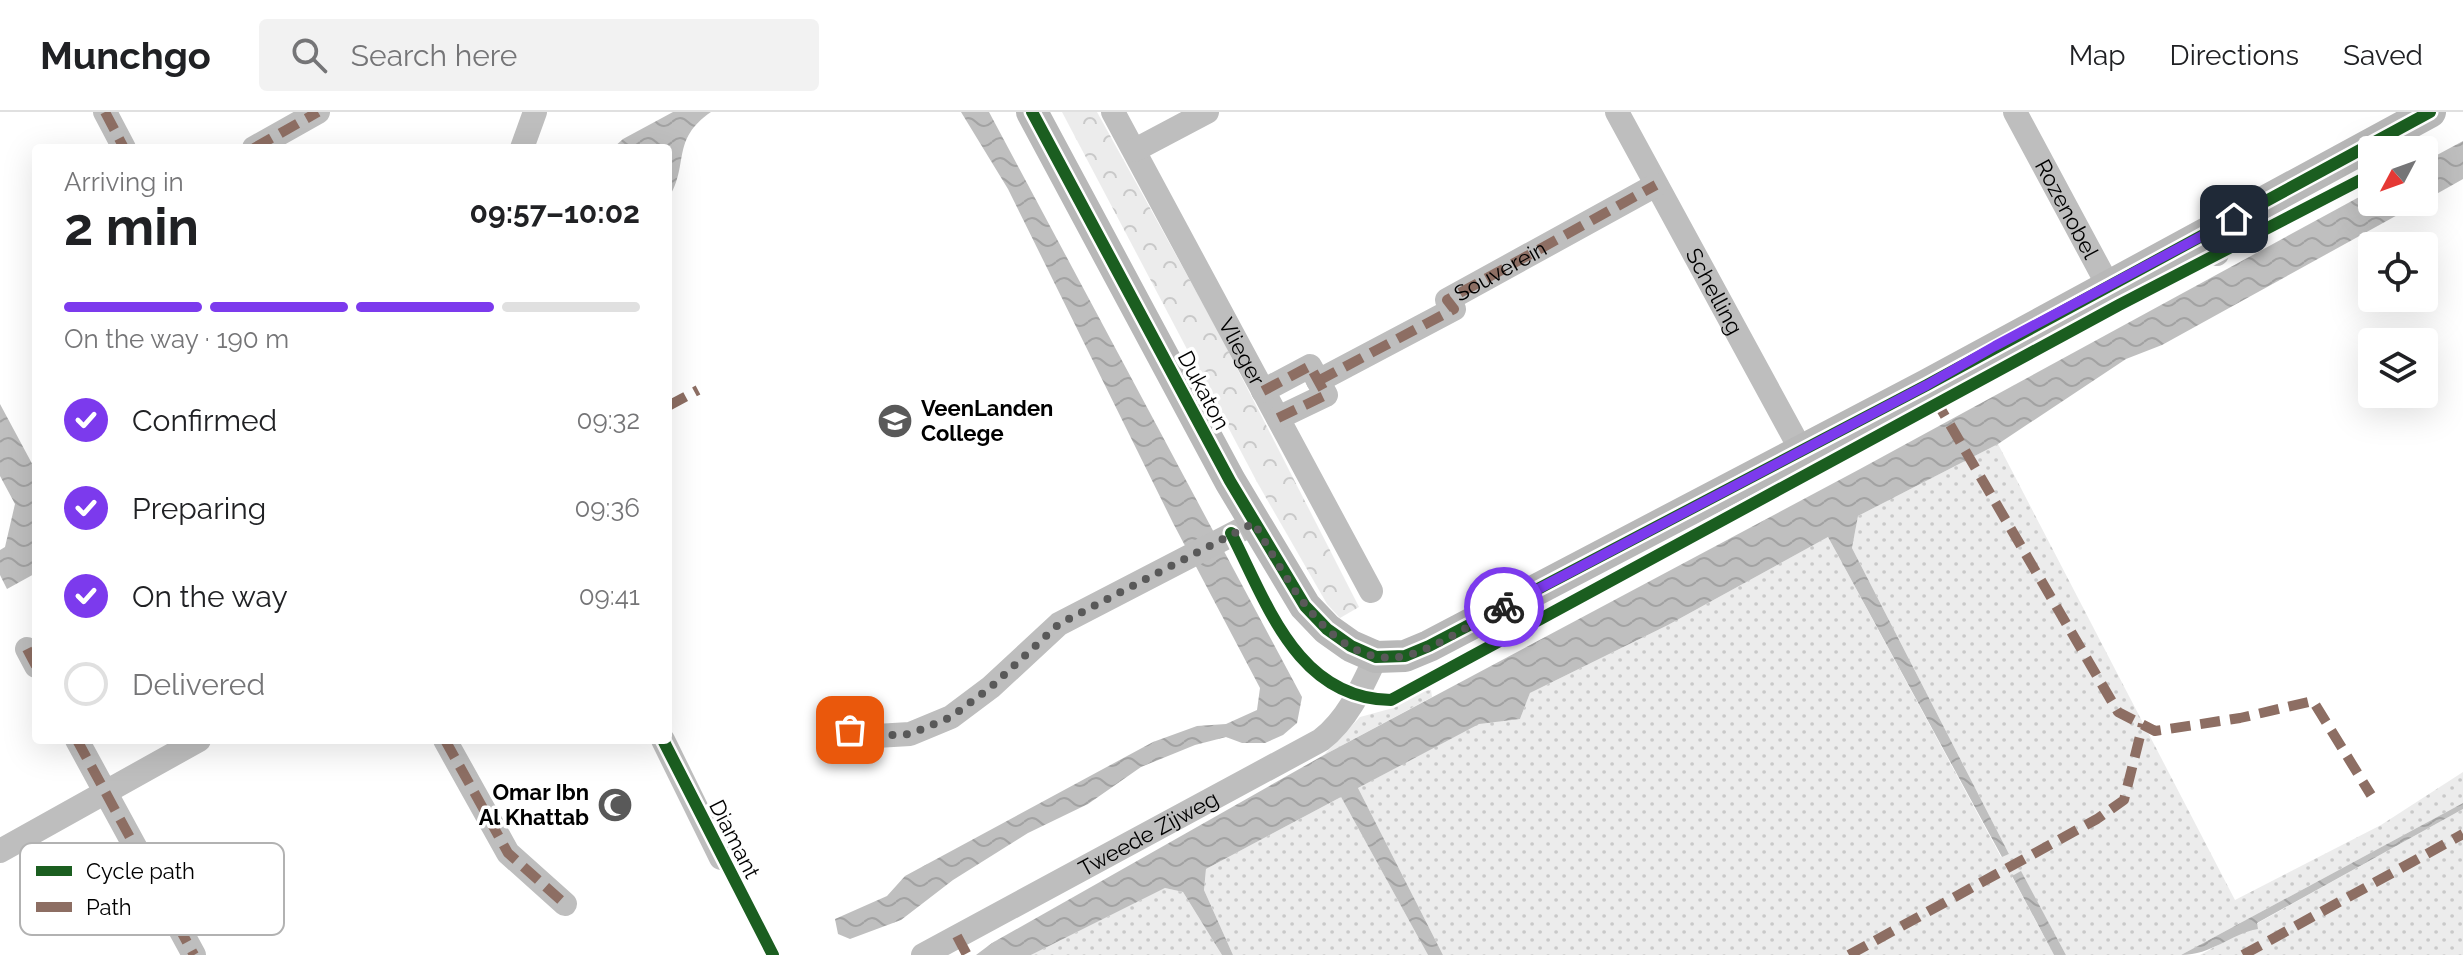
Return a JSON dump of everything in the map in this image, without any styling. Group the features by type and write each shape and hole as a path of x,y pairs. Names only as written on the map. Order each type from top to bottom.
{"street":[{"path":"105,112 122,144"},
{"path":"261,144 318,112"},
{"path":"523,144 535,112"},
{"name":"Dukaton","path":"1032,112 1254,523 1305,606 1327,629 1351,646 1376,657"},
{"name":"Vlieger","path":"1113,112 1371,591"},
{"path":"1135,150 1207,112"},
{"name":"Schelling","path":"1617,112 1801,450"},
{"name":"Rozenobel","path":"2015,112 2109,287"},
{"path":"1376,657 1405,656 1429,646 2109,287 2212,244 2430,112"},
{"name":"Souverein","path":"1318,381 1454,309 1447,300 1656,185"},
{"path":"1263,391 1310,366 1326,395 1278,418"},
{"path":"850,730 876,736 910,734 951,717 991,687 1059,624 1254,523"},
{"name":"Tweede Zijweg","path":"923,955 1321,740 1335,729 1358,695 1376,657"},
{"path":"79,744 134,843"},
{"path":"0,851 192,744"},
{"path":"447,744 508,853 565,904"},
{"name":"Diamant","path":"665,744 721,858"},
{"path":"183,935 194,955"}],"green space":[{"path":"1062,112 1097,112 1218,331 1359,607 1340,618 1327,604 1257,482"},
{"path":"1998,444 2235,900 2381,825 2463,772 2463,803 2181,955 2066,955 2021,872 2012,877 2054,955 1443,955 1358,788 1479,723 1520,719 1530,693 1668,625 1828,537 2001,857 2009,854 1852,548 1858,516"},
{"path":"1431,690 1432,697 1324,755 1360,717 1393,708 1416,692"},
{"path":"1341,797 1428,955 1233,955 1204,890 1206,869"},
{"path":"2463,809 2463,955 2200,955"},
{"path":"1165,888 1183,892 1222,955 1031,955"}],"water":[{"path":"673,112 711,112 698,122 685,143 672,191 672,144 617,144"},
{"path":"961,112 989,112 1302,697 1297,723 1283,735 1265,743 1242,743 1226,737 1195,745 1141,767 1088,804 1028,833 953,880 901,920 850,939 838,934 835,919 887,896 905,876 1153,742 1197,726 1226,724 1257,710 1260,688 1173,523 1008,189"},
{"path":"2463,141 2463,179 2438,193 2438,154"},
{"path":"2358,198 2358,216 2396,216 2367,232 2358,232 2358,237 2162,345 2126,359 1998,444 1858,516 1852,548 2009,854 2002,857 1828,537 1668,625 1530,693 1520,719 1479,724 1358,788 1443,955 1428,955 1341,797 1206,869 1204,890 1233,955 1222,955 1183,892 1165,888 1031,955 976,955 992,943 1324,755 1860,469"},
{"path":"0,404 32,464 32,575 7,589 0,575 0,550 5,547 15,504 0,476"},
{"path":"2463,803 2463,809 2257,923 2258,929 2202,952 2181,955"},
{"path":"2021,871 2066,955 2054,955 2012,876"}],"marked path":[{"path":"105,112 122,144"},
{"path":"261,144 318,112"},
{"path":"1318,381 1454,309 1447,300 1656,185"},
{"path":"1263,391 1310,366 1326,395 1278,418"},
{"path":"672,404 698,390"},
{"path":"1935,399 2118,712 2155,731 2240,718 2313,701 2371,795"},
{"path":"27,649 32,658"},
{"path":"1849,955 2097,819 2124,800 2143,724"},
{"path":"79,744 133,843"},
{"path":"447,744 508,853 565,904"},
{"path":"2243,955 2463,834"},
{"path":"183,935 194,955"},
{"path":"957,936 967,955"}],"cycle path":[{"path":"1032,112 1230,481 1305,606 1327,629 1351,646 1376,657 1405,656 1429,646 1927,385 2430,112"},
{"path":"1231,533 1273,616 1289,642 1309,665 1331,683 1359,695 1391,700 2119,305 2358,181"},
{"path":"665,744 773,955"}],"way so far":[{"path":"850,730 876,736 910,734 951,717 991,687 1059,624 1254,523 1305,606 1327,629 1351,646 1376,657 1405,656 1504,607"}],"place":[{"name":"VeenLanden College","path":"895,421"},
{"name":"Omar Ibn Al Khattab","path":"615,805"}],"route":[{"path":"1504,607 1927,385 2234,219"}]}
